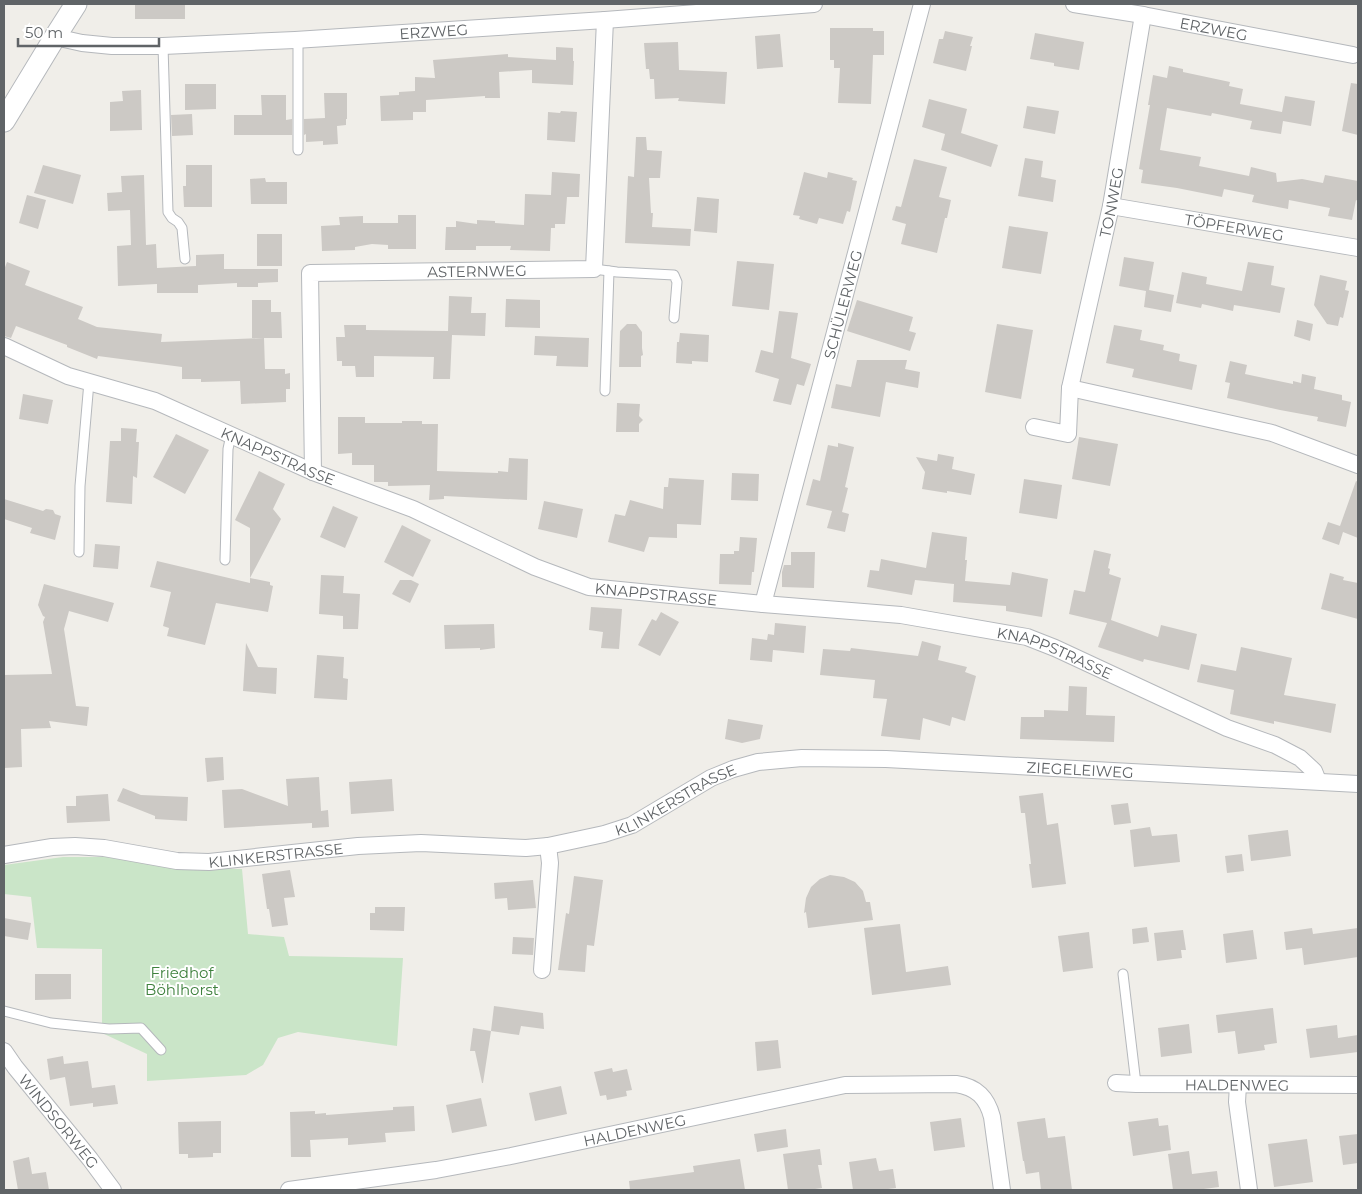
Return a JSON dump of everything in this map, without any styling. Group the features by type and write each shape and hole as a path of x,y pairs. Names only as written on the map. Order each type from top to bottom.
{"street":[{"path":"4,121 76,4"},
{"name":"ERZWEG","path":"55,36 82,43 163,46 298,40 814,4"},
{"name":"SCHÜLERWEG","path":"763,604 922,4"},
{"name":"ERZWEG","path":"1074,4 1143,15 1353,55"},
{"name":"TONWEG","path":"1034,427 1068,434 1070,388 1111,206 1143,15"},
{"path":"602,270 605,20"},
{"name":"TÖPFERWEG","path":"1111,206 1358,248"},
{"name":"ASTERNWEG","path":"313,472 310,273 602,270"},
{"name":"KNAPPSTRASSE","path":"4,346 68,376 155,400 313,472 413,509 535,567 589,587 763,604 901,614 1027,637 1055,648 1227,728 1275,744 1300,758 1314,770 1318,781"},
{"path":"1070,388 1272,433 1358,464"},
{"name":"ZIEGELEIWEG","path":"802,758 886,758 1358,784"},
{"name":"KLINKERSTRASSE","path":"4,855 52,847 75,846 104,848 178,861 209,862 358,846 421,843 526,848 548,846 604,834 632,825 710,778 733,769 758,762 802,758"},
{"path":"542,970 550,863 548,846"},
{"name":"WINDSORWEG","path":"4,1051 90,1159 112,1190"},
{"name":"HALDENWEG","path":"1116,1082 1136,1084 1358,1085"},
{"name":"HALDENWEG","path":"289,1190 330,1188 502,1158 845,1085 956,1084 967,1086 979,1093 989,1107 1002,1190"},
{"path":"1238,1085 1237,1102 1249,1190"}],"lane":[{"path":"298,40 298,150"},
{"path":"163,46 168,212 182,228 185,259"},
{"path":"604,391 602,270 674,275 677,282 674,318"},
{"path":"79,552 80,486 88,382"},
{"path":"225,560 228,449 231,435"},
{"path":"1123,974 1136,1084"},
{"path":"4,1011 51,1023 109,1029 141,1028 161,1050"}],"green space":[{"name":"Friedhof Böhlhorst","path":"63,857 107,857 173,868 242,869 248,934 284,937 289,956 403,958 397,1046 298,1032 278,1038 263,1065 246,1075 147,1081 147,1054 102,1033 102,949 37,948 31,897 4,894 4,865"}],"building":[{"path":"135,4 185,4 185,19 135,19"},
{"path":"830,28 873,28 873,31 884,31 884,55 873,55 871,104 838,103 840,68 834,68 834,60 830,60"},
{"path":"945,31 973,37 966,71 933,63 939,39 943,39"},
{"path":"1035,33 1084,42 1079,70 1054,66 1054,63 1030,59"},
{"path":"780,34 783,67 757,69 755,36"},
{"path":"678,42 679,70 727,72 725,104 678,101 679,98 655,99 654,79 650,79 649,69 646,69 644,43"},
{"path":"556,47 573,48 573,85 532,83 532,70 499,72 500,98 485,98 485,96 426,100 426,112 413,112 413,120 381,121 380,96 399,95 399,92 415,91 415,77 435,78 433,60 508,54 508,57 556,60"},
{"path":"1169,66 1183,69 1183,72 1230,82 1229,86 1243,89 1240,104 1282,112 1285,96 1315,101 1311,126 1283,121 1281,134 1250,129 1252,121 1212,113 1211,116 1167,108 1160,150 1201,157 1199,166 1249,176 1251,167 1276,173 1277,182 1302,179 1323,183 1325,175 1358,181 1358,201 1356,200 1352,220 1328,216 1330,208 1289,200 1288,209 1252,202 1254,195 1224,189 1222,197 1141,183 1143,170 1139,169 1153,75 1167,78"},
{"path":"1351,83 1358,84 1358,135 1342,131"},
{"path":"185,84 216,84 216,109 185,110"},
{"path":"141,90 142,130 110,131 110,102 123,101 122,91"},
{"path":"324,93 347,93 346,125 337,126 338,144 323,145 323,141 306,142 306,134 304,135 304,119 325,118"},
{"path":"261,95 286,95 286,120 292,119 292,135 234,135 234,115 262,115"},
{"path":"929,99 967,109 961,133 998,145 991,167 941,150 945,134 922,127"},
{"path":"1027,106 1059,111 1055,134 1023,128"},
{"path":"561,111 577,112 575,142 547,140 548,112 560,113"},
{"path":"192,114 193,135 172,136 171,115"},
{"path":"636,137 646,137 647,150 662,151 660,178 649,178 651,213 653,213 652,227 691,229 690,246 625,243 628,176 634,177"},
{"path":"1025,158 1043,161 1041,177 1056,180 1053,202 1018,196"},
{"path":"914,159 947,167 939,197 951,200 937,253 901,244 906,224 892,220 896,206 901,207"},
{"path":"43,165 81,175 73,204 34,193"},
{"path":"186,165 212,165 212,207 184,207 183,186 186,186"},
{"path":"552,172 580,174 579,197 567,197 565,224 555,224 555,228 551,228 550,251 510,250 511,246 476,246 476,250 445,250 446,227 456,227 456,221 477,224 477,220 495,221 495,223 524,225 525,194 551,195"},
{"path":"804,172 827,178 828,172 853,178 852,180 857,181 850,212 847,211 843,224 819,218 817,224 799,219 800,216 793,215"},
{"path":"144,175 146,245 156,244 157,268 196,266 196,255 224,254 224,269 278,269 278,282 258,283 258,287 237,287 237,283 198,285 198,293 157,293 157,284 118,286 117,246 131,245 130,210 108,211 107,193 122,192 121,176"},
{"path":"265,178 266,182 287,182 287,204 251,204 250,179"},
{"path":"27,195 46,200 38,229 19,223"},
{"path":"697,197 719,199 717,233 694,231"},
{"path":"398,215 416,215 416,249 388,249 388,245 372,244 355,247 355,250 322,251 321,226 340,225 339,217 363,216 363,223 398,223"},
{"path":"1009,226 1048,232 1041,274 1002,268"},
{"path":"257,234 282,234 282,266 257,266"},
{"path":"1124,257 1154,262 1149,290 1174,295 1171,312 1144,307 1146,291 1119,286"},
{"path":"737,261 774,264 769,310 732,306"},
{"path":"7,262 30,271 25,285 83,307 78,319 97,327 162,334 161,342 264,338 265,369 285,369 285,374 290,373 290,389 286,389 286,402 241,404 240,381 201,382 201,379 182,379 182,367 98,356 97,359 67,347 67,345 16,326 11,338 4,336 4,270"},
{"path":"1248,262 1274,266 1271,285 1285,288 1280,313 1234,305 1233,311 1202,304 1201,308 1176,303 1182,272 1207,277 1206,284 1242,291"},
{"path":"1320,275 1347,281 1345,290 1349,291 1343,318 1340,317 1338,326 1327,324 1314,305"},
{"path":"449,296 472,297 471,313 486,313 485,336 452,335 450,379 433,379 434,357 374,356 374,377 356,377 355,366 342,366 342,361 337,361 336,337 345,337 344,325 366,325 366,330 448,331"},
{"path":"506,299 540,300 540,328 505,327"},
{"path":"252,300 271,300 271,312 281,312 282,338 252,338"},
{"path":"857,300 913,317 909,331 916,333 910,351 847,331"},
{"path":"779,311 798,313 791,358 811,364 804,386 797,384 791,405 773,401 779,379 755,372 761,350 773,353"},
{"path":"1297,320 1313,324 1310,341 1294,336"},
{"path":"627,324 636,324 642,332 643,355 641,356 641,367 619,367 620,331"},
{"path":"997,324 1033,330 1021,399 985,392"},
{"path":"1114,325 1142,330 1140,340 1164,345 1163,350 1180,354 1179,361 1197,365 1192,390 1132,377 1134,369 1106,363"},
{"path":"680,333 709,335 708,362 676,363 677,342 679,342"},
{"path":"535,336 589,338 588,367 556,366 557,356 534,355"},
{"path":"857,360 907,360 905,369 920,372 918,388 886,382 880,417 831,408 836,384 851,387"},
{"path":"1230,361 1247,365 1245,374 1293,384 1293,381 1301,383 1302,374 1316,377 1314,389 1342,395 1342,400 1351,402 1346,427 1317,421 1318,417 1227,398 1230,383 1225,382"},
{"path":"23,394 53,400 48,424 19,419"},
{"path":"617,403 640,404 639,416 643,420 639,424 639,432 616,432"},
{"path":"338,417 365,417 365,423 422,421 422,424 438,424 437,471 508,472 509,458 528,459 527,500 444,496 444,499 429,500 430,485 388,486 388,482 374,482 374,465 352,465 352,453 338,454"},
{"path":"121,428 137,429 136,442 139,442 137,478 133,476 132,504 106,502 110,441 121,441"},
{"path":"176,434 209,450 185,494 153,477"},
{"path":"1079,437 1118,444 1110,486 1072,479"},
{"path":"838,443 854,447 845,487 848,488 842,512 849,514 845,532 827,528 832,511 806,505 813,479 820,481 828,445 838,447"},
{"path":"938,454 954,457 952,469 975,474 971,495 922,489 925,472 916,457 937,461"},
{"path":"259,471 285,484 273,509 281,519 250,578 250,528 235,520"},
{"path":"732,473 759,474 758,501 731,500"},
{"path":"669,478 704,480 701,525 677,524 677,538 649,537 644,552 608,542 615,514 625,516 630,500 663,509 664,487 668,487"},
{"path":"1024,479 1062,485 1057,519 1019,513"},
{"path":"1356,481 1358,482 1358,538 1343,532 1339,545 1322,539 1328,522 1340,526"},
{"path":"4,499 43,511 46,509 53,510 55,514 61,516 55,540 30,533 32,528 4,519"},
{"path":"544,501 583,509 577,538 538,529"},
{"path":"333,506 358,517 345,548 320,537"},
{"path":"402,525 431,540 413,577 384,562"},
{"path":"932,532 967,537 965,581 1010,585 1012,572 1048,579 1042,617 1006,611 1006,606 953,602 954,584 915,580 912,595 867,587 870,570 879,571 881,559 926,568"},
{"path":"740,537 757,538 751,585 719,584 720,554 734,554 734,551 739,551"},
{"path":"95,544 120,546 118,569 93,567"},
{"path":"1094,550 1111,554 1108,568 1110,569 1109,574 1121,578 1111,620 1158,637 1161,625 1197,634 1189,670 1144,659 1143,662 1098,647 1107,623 1069,614 1074,590 1085,592"},
{"path":"791,552 815,552 814,588 782,587 782,572 784,565 791,565"},
{"path":"157,561 250,583 250,578 270,582 270,585 273,586 268,612 216,603 205,645 167,636 169,628 163,626 171,592 150,587"},
{"path":"1330,573 1344,577 1343,580 1358,583 1358,619 1321,609"},
{"path":"321,575 344,576 343,593 360,594 358,629 343,629 343,616 319,614"},
{"path":"400,580 411,580 419,584 410,603 392,594"},
{"path":"44,584 114,603 108,622 69,611 64,629 76,706 89,707 87,726 49,721 51,728 21,729 22,767 4,768 4,675 52,674 43,622 45,617 38,605"},
{"path":"591,607 622,609 619,649 601,648 603,632 589,630"},
{"path":"661,612 679,622 660,656 638,645 652,619 656,621"},
{"path":"775,623 806,626 804,653 773,650 772,662 750,660 752,638 767,640 768,634 774,635"},
{"path":"494,624 495,648 480,650 480,648 445,649 444,625"},
{"path":"922,641 941,646 938,660 967,667 965,672 976,676 965,721 952,717 950,726 923,718 920,740 881,736 887,699 873,698 875,680 820,675 823,649 850,651 851,648 918,656"},
{"path":"246,643 258,667 277,668 276,694 243,691"},
{"path":"1241,647 1292,658 1284,695 1336,704 1331,733 1274,721 1274,724 1230,714 1234,690 1197,682 1201,664 1236,671"},
{"path":"317,655 344,657 343,678 348,679 347,700 314,698"},
{"path":"1069,686 1087,687 1086,715 1115,716 1114,742 1020,739 1021,717 1044,717 1044,710 1068,711"},
{"path":"728,719 763,725 760,739 742,743 725,739"},
{"path":"223,757 224,780 207,782 205,758"},
{"path":"319,777 321,811 328,810 329,827 312,828 312,823 224,828 222,790 242,789 288,806 286,779"},
{"path":"392,779 394,811 351,814 349,782"},
{"path":"123,788 141,795 188,797 187,821 155,819 155,816 117,801"},
{"path":"1043,793 1047,825 1058,823 1066,884 1032,888 1025,813 1021,813 1019,796"},
{"path":"108,794 110,821 67,823 66,806 76,806 76,796"},
{"path":"1128,803 1131,823 1114,825 1111,805"},
{"path":"1150,827 1152,836 1177,834 1180,862 1134,867 1130,830"},
{"path":"1288,830 1291,856 1251,861 1248,835"},
{"path":"1242,854 1244,871 1227,873 1225,856"},
{"path":"290,870 295,897 284,898 288,925 272,927 269,909 267,909 262,874"},
{"path":"830,875 844,877 855,882 863,891 866,902 870,902 873,920 808,928 806,912 804,913 806,898 811,887 820,879"},
{"path":"574,876 603,880 594,946 587,945 585,972 558,970 566,913 569,914"},
{"path":"533,880 536,908 508,910 507,898 495,899 494,883"},
{"path":"375,907 405,907 404,931 370,930 370,913 375,913"},
{"path":"4,918 31,923 28,940 4,936"},
{"path":"900,924 906,972 948,966 951,985 872,995 864,928"},
{"path":"1147,927 1149,942 1133,944 1132,929"},
{"path":"1312,928 1313,934 1358,928 1358,957 1304,965 1302,948 1286,950 1284,932"},
{"path":"1183,930 1186,950 1181,950 1182,958 1157,961 1154,933"},
{"path":"1253,930 1257,959 1226,963 1223,934"},
{"path":"1089,932 1093,968 1063,972 1058,936"},
{"path":"513,937 534,938 533,955 512,954"},
{"path":"35,974 71,974 71,999 35,1000"},
{"path":"494,1006 543,1013 544,1029 521,1026 519,1035 491,1031"},
{"path":"1273,1008 1277,1043 1264,1045 1265,1050 1238,1054 1235,1031 1218,1033 1216,1015"},
{"path":"1189,1024 1192,1053 1161,1057 1158,1028"},
{"path":"1337,1025 1338,1038 1358,1035 1358,1052 1310,1058 1306,1029"},
{"path":"473,1028 491,1031 482,1083 475,1051 470,1051"},
{"path":"778,1040 781,1068 757,1071 755,1042"},
{"path":"63,1056 64,1064 88,1061 92,1088 115,1085 118,1104 93,1107 93,1103 70,1106 65,1077 50,1080 47,1059"},
{"path":"612,1068 613,1072 627,1069 632,1090 626,1091 627,1096 607,1100 606,1095 600,1096 594,1072"},
{"path":"561,1086 567,1114 535,1121 529,1093"},
{"path":"481,1098 487,1126 452,1133 446,1105"},
{"path":"414,1106 415,1131 385,1133 386,1142 348,1145 348,1138 310,1140 311,1157 291,1157 290,1112 315,1111 315,1114 326,1113 326,1115 393,1110 393,1107"},
{"path":"961,1118 965,1147 934,1151 930,1122"},
{"path":"1045,1118 1048,1138 1065,1136 1072,1190 1041,1190 1039,1172 1026,1174 1017,1122"},
{"path":"1158,1118 1159,1126 1168,1125 1171,1150 1133,1156 1128,1122"},
{"path":"221,1121 221,1153 213,1153 213,1157 188,1158 188,1154 179,1154 178,1122"},
{"path":"786,1129 788,1147 757,1152 754,1134"},
{"path":"1358,1134 1358,1163 1343,1165 1339,1136"},
{"path":"1307,1139 1313,1182 1274,1187 1268,1144"},
{"path":"820,1149 822,1165 818,1165 822,1188 788,1190 783,1154"},
{"path":"1189,1151 1192,1174 1217,1171 1219,1187 1173,1190 1168,1154"},
{"path":"29,1157 32,1174 46,1172 49,1190 18,1190 13,1161"},
{"path":"876,1158 879,1171 893,1169 896,1188 853,1190 849,1162"},
{"path":"740,1159 745,1190 630,1190 629,1181 694,1172 693,1166"}]}
